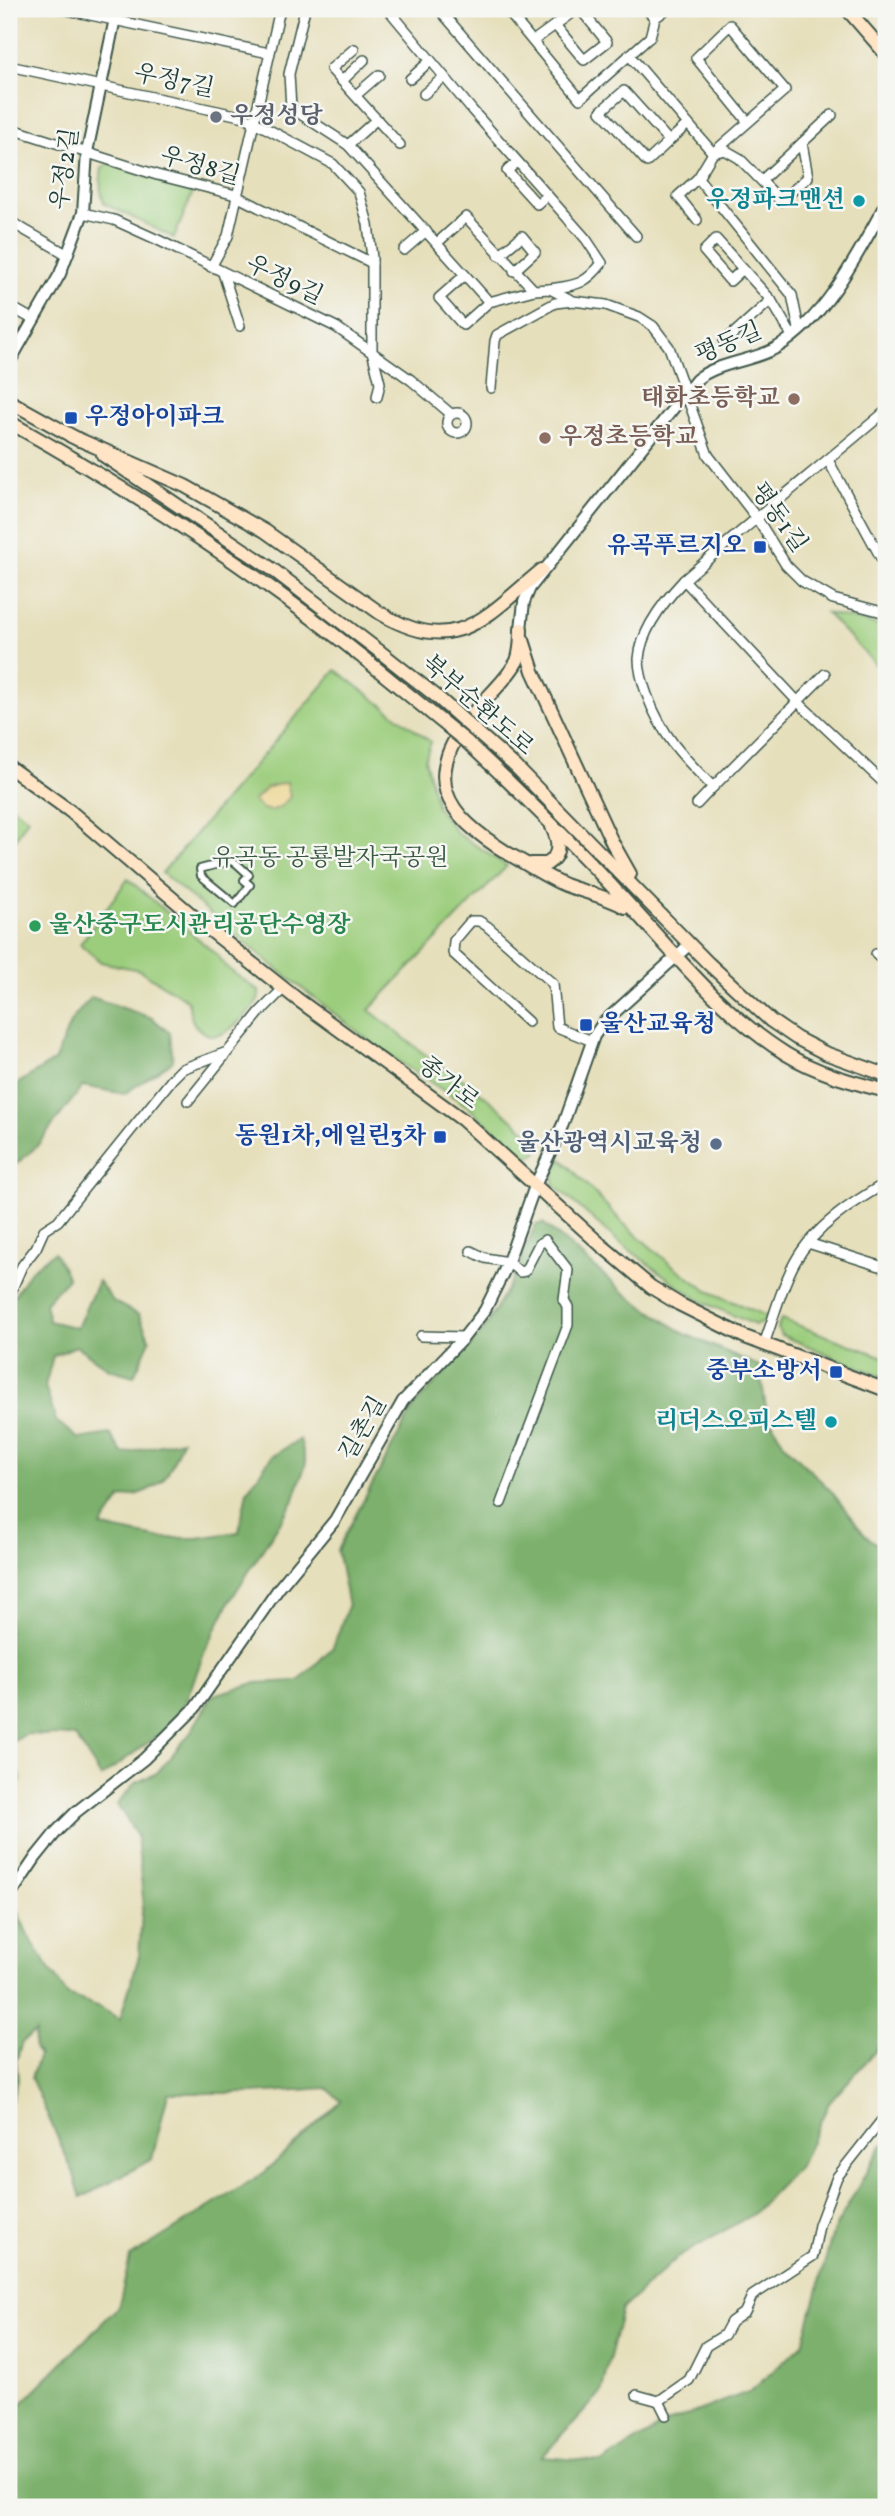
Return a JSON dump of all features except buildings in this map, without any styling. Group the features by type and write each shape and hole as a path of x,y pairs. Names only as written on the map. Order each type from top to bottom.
{"main road":[{"path":"847,9 886,54"},
{"name":"북부순환도로","path":"9,401 123,468 320,604 457,714 516,767 741,995 788,1032 825,1053 886,1075"},
{"name":"북부순환도로","path":"9,422 113,482 214,547 311,616 372,664 457,734 505,778 728,1009 759,1035 788,1055 817,1070 886,1091"},
{"path":"71,436 153,471 265,531 380,613 417,631 439,633 476,624 542,570"},
{"path":"521,629 517,660 463,725 450,749 444,769 450,802 463,821 480,835 524,862 565,885 613,900 641,918"},
{"path":"521,629 523,645 533,671 612,842 643,894"},
{"name":"종가로","path":"9,767 70,811 283,989 463,1120 651,1287 715,1323 886,1390"},
{"path":"524,862 540,866 555,857 557,838 548,821"}],"street":[{"path":"62,9 116,14 269,53"},
{"path":"211,267 228,236 280,9"},
{"path":"306,9 289,74 291,108 348,145 489,302"},
{"path":"388,9 586,239 602,263 590,278 577,285 534,290 489,302 463,325 439,298 465,275"},
{"path":"439,9 636,236"},
{"path":"506,9 580,99 650,37 655,19 667,9"},
{"path":"533,41 555,25 578,9 607,42 584,60 555,25"},
{"path":"646,9 655,19"},
{"name":"우정2길","path":"9,363 68,256 83,213 87,152 116,14"},
{"path":"697,220 678,196 698,178 713,153 785,90 730,25 696,58 748,122"},
{"path":"354,49 331,69 400,145"},
{"path":"629,55 713,153"},
{"path":"342,81 364,60"},
{"path":"410,79 430,61"},
{"name":"우정7길","path":"9,66 254,121 333,164 359,192 368,223 372,263 372,351 380,383 377,397"},
{"path":"356,95 379,75"},
{"path":"424,94 444,77"},
{"path":"669,141 624,91 601,111 647,162 688,124"},
{"path":"762,180 832,115"},
{"path":"348,145 377,119"},
{"name":"우정8길","path":"9,128 157,175 237,197 372,263"},
{"path":"713,153 724,150 739,158 781,201 808,177 802,143"},
{"path":"517,162 507,171 537,204 547,195"},
{"path":"698,178 792,295 796,332"},
{"name":"평동길","path":"521,629 524,603 542,570 685,394 705,372 774,349 796,332 825,304 861,249 886,203"},
{"name":"우정9길","path":"83,213 114,220 336,327 411,380 451,414"},
{"path":"437,243 466,217 534,290"},
{"path":"9,221 68,256"},
{"path":"404,250 426,230"},
{"path":"499,255 522,236 535,253 514,271"},
{"path":"743,269 730,281 704,251 716,239 771,300 796,332"},
{"path":"223,273 240,327"},
{"path":"550,289 573,301"},
{"path":"724,342 771,300"},
{"path":"491,388 495,341 498,335 555,303 573,301"},
{"name":"평동1길","path":"573,301 623,309 653,327 669,347 708,455 755,517 786,565 802,581 833,600 886,612"},
{"path":"9,306 34,320"},
{"path":"713,787 673,746 659,725 643,683 639,658 646,633 684,580 755,517 886,412"},
{"path":"828,460 886,567"},
{"path":"684,580 799,703 886,785"},
{"path":"697,804 825,674"},
{"path":"230,861 249,875 244,880 250,885 235,904 201,876 200,869 230,861"},
{"path":"528,1022 453,953 454,941 471,921 479,921 487,926 553,984 557,1027 592,1041"},
{"name":"길촌길","path":"9,1897 57,1831 76,1812 144,1759 195,1708 279,1588 335,1520 403,1401 464,1337 485,1310 508,1262 535,1186 563,1124 592,1041 603,1023 690,944"},
{"path":"876,954 886,964"},
{"path":"188,1101 283,989"},
{"path":"547,1009 556,1016"},
{"path":"9,1296 22,1266 36,1248 44,1230 58,1221 173,1078 182,1069 227,1052"},
{"path":"764,1344 787,1280 808,1243 838,1215 886,1183"},
{"path":"471,1251 485,1258 508,1262 520,1272 525,1271 539,1244 545,1240 568,1270 564,1300 568,1307 568,1325 501,1503"},
{"path":"808,1243 886,1268"},
{"path":"421,1336 464,1337"},
{"path":"659,2401 689,2380 706,2347 724,2336 731,2322 746,2312 752,2296 813,2256 819,2225 837,2177 886,2115"},
{"path":"637,2395 659,2401 666,2415"}],"green space":[{"path":"109,163 193,192 174,238 105,204 101,177 102,168"},
{"path":"826,613 886,627 886,675"},
{"name":"유곡동 공룡발자국공원","path":"336,670 431,742 425,759 437,807 457,833 507,866 369,1010 433,1061 470,1084 540,1142 537,1152 530,1156 522,1155 467,1106 381,1050 267,961 162,873"},
{"path":"9,805 28,818 9,850"},
{"path":"128,879 217,955 227,968 259,991 254,1006 226,1032 215,1036 202,1032 192,1020 187,1000 139,970 101,962 80,944"},
{"path":"91,997 152,1018 170,1033 173,1061 124,1094 83,1086 36,1147 9,1170 9,1089 55,1060 71,1021"},
{"path":"562,1159 623,1223 668,1262 708,1291 769,1317 767,1322 755,1325 705,1303 619,1242 555,1186 554,1172"},
{"path":"543,1223 627,1295 685,1334 759,1366 767,1414 784,1444 831,1491 865,1535 886,1551 886,2039 829,2103 800,2165 753,2214 677,2258 622,2309 601,2393 542,2457 603,2462 664,2424 751,2391 803,2344 833,2232 881,2146 886,2143 886,2507 9,2507 9,2416 119,2306 130,2257 265,2172 341,2101 327,2088 252,2093 168,2093 152,2159 81,2198 74,2174 31,2078 39,2055 34,2048 36,2032 22,2042 16,2061 18,2080 9,2106 9,1923 17,1911 29,1937 67,1995 97,2006 120,2019 139,1956 143,1898 137,1836 117,1804 135,1783 157,1773 188,1736 213,1695 255,1683 299,1681 333,1647 348,1606 337,1550 414,1406 482,1333 516,1273 535,1225"},
{"path":"54,1252 68,1278 45,1303 49,1321 77,1328 98,1281 114,1302 139,1315 150,1340 134,1376 109,1369 76,1346 53,1356 45,1386 56,1421 79,1439 110,1434 123,1454 182,1440 173,1464 162,1480 147,1491 121,1498 101,1527 157,1538 197,1538 239,1532 247,1491 271,1457 300,1439 306,1463 293,1502 230,1601 205,1651 185,1703 164,1731 101,1777 75,1736 26,1734 9,1744 9,1304 30,1271"},
{"path":"781,1319 886,1358 886,1378 781,1335 778,1328"},
{"path":"9,1756 21,1778 9,1812"}],"sand":[{"path":"287,782 290,797 280,807 271,811 263,809 253,801 266,788"}],"place":[{"name":"우정성당","path":"216,117"},
{"name":"우정파크맨션","path":"859,201"},
{"name":"태화초등학교","path":"794,399"},
{"name":"우정아이파크","path":"71,418"},
{"name":"우정초등학교","path":"545,438"},
{"name":"유곡푸르지오","path":"760,547"},
{"name":"울산중구도시관리공단수영장","path":"35,926"},
{"name":"울산교육청","path":"586,1025"},
{"name":"동원1차,에일린3차","path":"440,1137"},
{"name":"울산광역시교육청","path":"716,1144"},
{"name":"중부소방서","path":"836,1372"},
{"name":"리더스오피스텔","path":"831,1422"}]}
